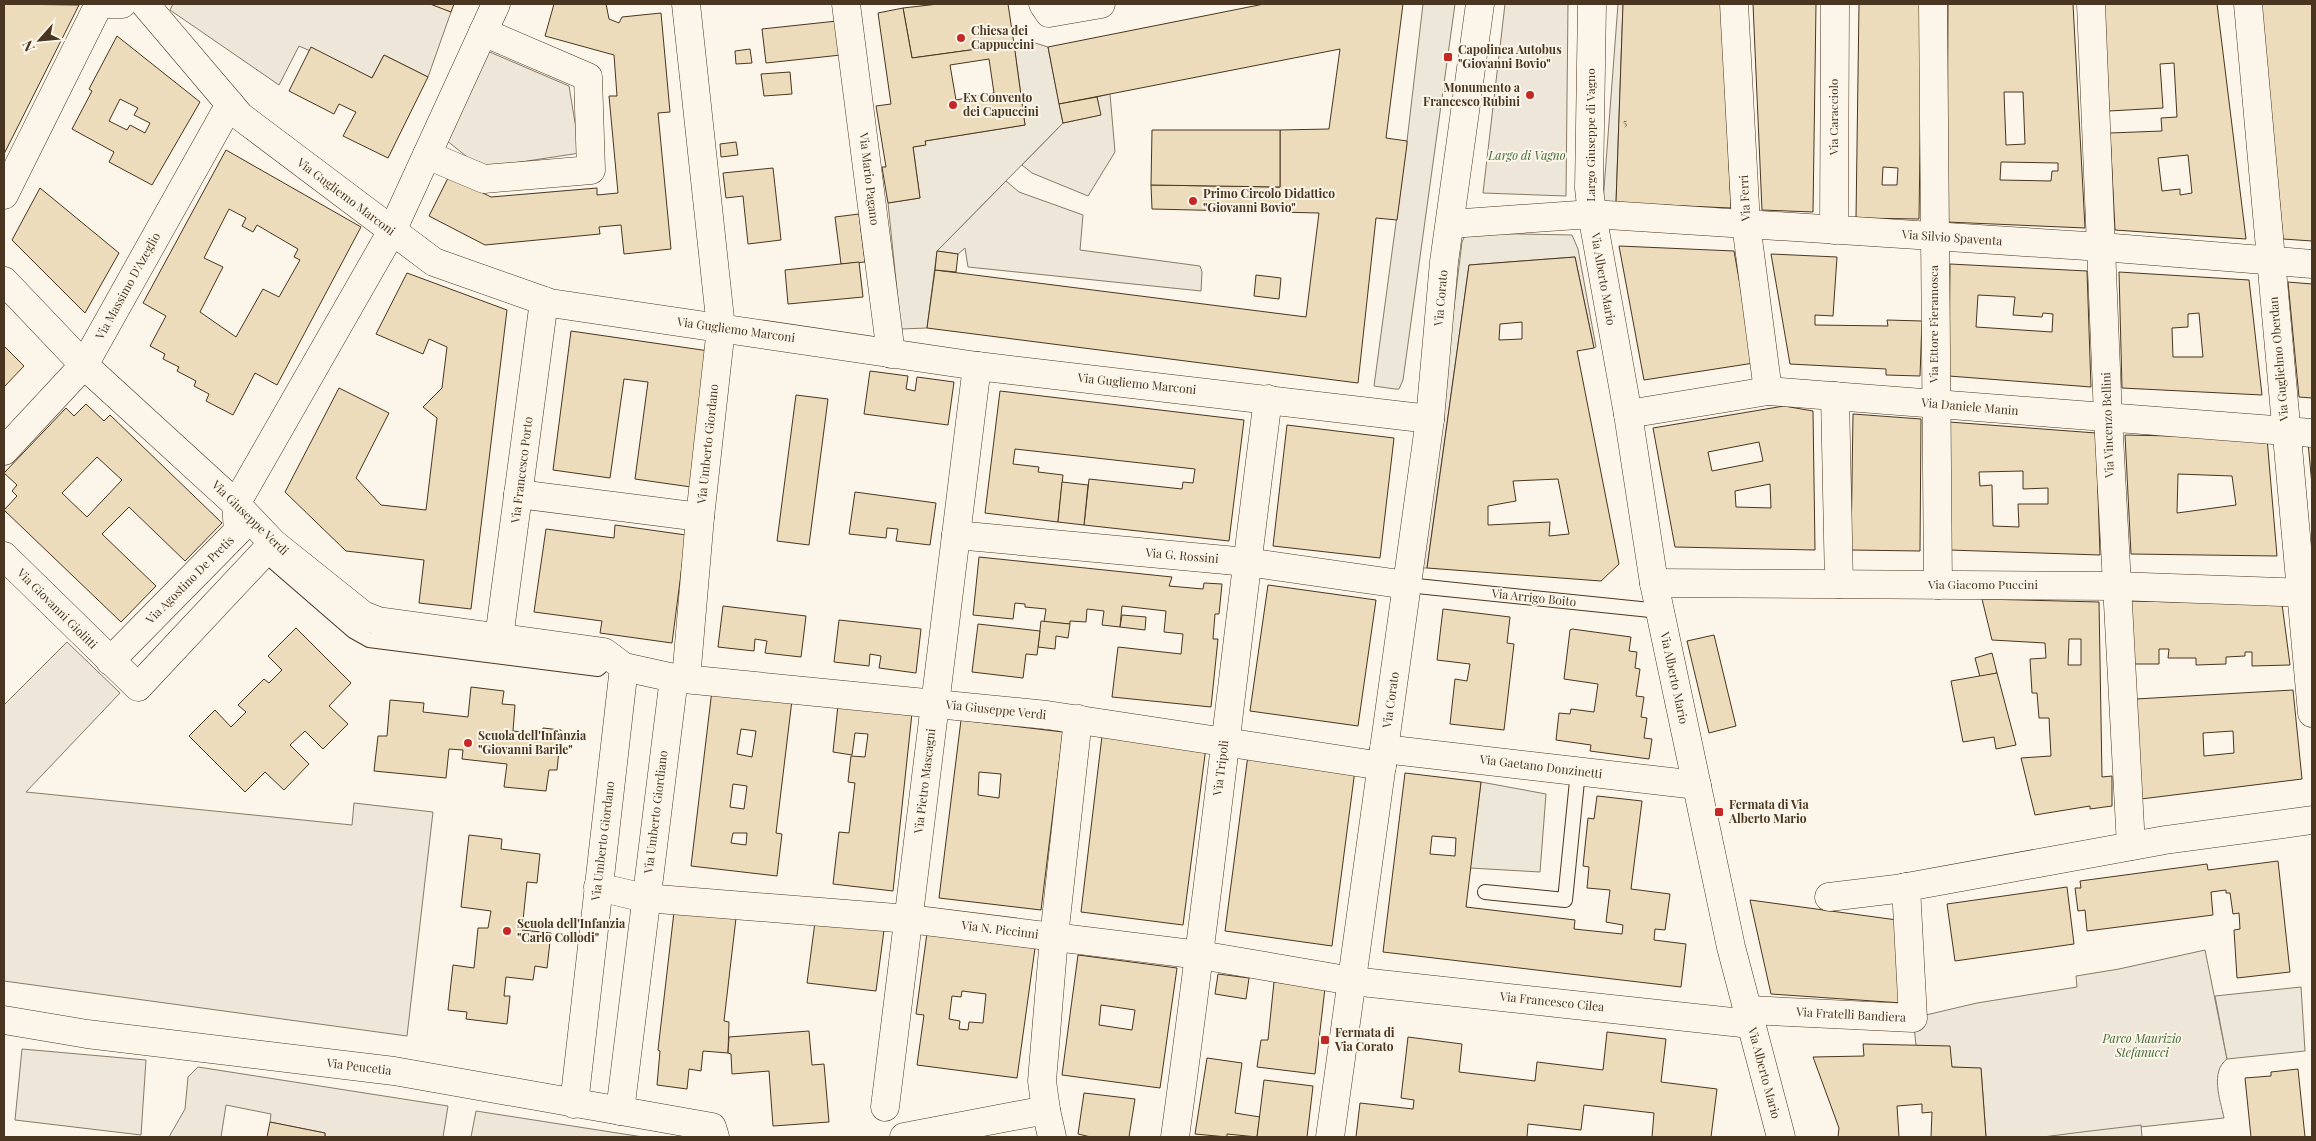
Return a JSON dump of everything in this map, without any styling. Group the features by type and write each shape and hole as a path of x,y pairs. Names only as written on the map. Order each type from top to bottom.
{"street":[{"path":"4,195 99,4"},
{"path":"109,4 122,4"},
{"name":"Via Gugliemo Marconi","path":"145,4 240,116 392,231 434,262 544,301 977,366 1430,419"},
{"path":"236,504 392,231 496,4"},
{"name":"Via Umberto Giordano","path":"680,679 700,517 720,328 686,4"},
{"name":"Via Mario Pagano","path":"846,4 891,354"},
{"path":"1043,4 1048,13 1101,4"},
{"path":"1450,224 1480,4"},
{"name":"Largo Giuseppe di Vagno","path":"1450,224 1592,214 1589,188 1592,4"},
{"name":"Via Ferri","path":"1734,4 1746,224 1768,391"},
{"name":"Via Caracciolo","path":"1834,230 1835,4"},
{"name":"Via Ettore Fieramosca","path":"1933,4 1938,585"},
{"name":"Via Vincenzo Bellini","path":"2091,4 2108,418 2131,846"},
{"name":"Via Guglielmo Oberdan","path":"2248,4 2286,431 2306,593 2312,713"},
{"path":"427,155 484,179 591,170 588,77 484,32"},
{"name":"Via Massimo D'Azeglio","path":"4,452 84,365 230,104"},
{"name":"Via Silvio Spaventa","path":"1592,214 2102,247 2312,264"},
{"name":"Via Alberto Mario","path":"1592,214 1628,414 1654,583 1731,947 1781,1137"},
{"name":"Via Corato","path":"1330,1137 1430,419 1444,262 1450,224"},
{"name":"Via Giuseppe Verdi","path":"4,281 84,365 236,504 268,548 363,615 378,622 604,652 618,662 680,679 935,704 1078,720 1224,742 1383,757"},
{"name":"Via Francesco Porto","path":"500,638 544,301"},
{"name":"Via Pietro Mascagni","path":"885,1107 977,366"},
{"name":"Via Daniele Manin","path":"1628,414 1768,391 2312,433"},
{"path":"1834,396 1839,584"},
{"name":"Via Tripoli","path":"1175,1137 1200,955 1224,742 1268,399"},
{"path":"518,494 700,517"},
{"name":"Via Agostino De Pretis","path":"110,661 238,531 236,504"},
{"name":"Via G. Rossini","path":"956,535 1247,562 1407,585"},
{"path":"110,661 138,687 268,548"},
{"name":"Via Giovanni Giolitti","path":"4,556 110,661"},
{"name":"Via Giacomo Puccini","path":"1654,583 2116,586 2306,593"},
{"name":"Via Umberto Giordano","path":"574,1104 598,887 618,662"},
{"name":"Via Umberto Giordiano","path":"645,898 680,679"},
{"path":"1052,1137 1042,1081 1054,937 1078,720"},
{"name":"Via Gaetano Donzinetti","path":"1383,757 1578,771 1697,785"},
{"path":"1829,897 1906,888 2131,846 2312,820"},
{"path":"598,887 645,898 620,1111"},
{"name":"Via Fratelli Bandiera","path":"1749,1017 1913,1018 1906,888"},
{"name":"Via N. Piccinni","path":"645,898 908,919 1200,955 1352,981"},
{"name":"Via Francesco Cilea","path":"1352,981 1749,1017"},
{"name":"Via Peucetia","path":"4,1020 87,1034 394,1071 620,1111 714,1132"},
{"path":"904,1137 1046,1110"}],"lane":[{"name":"Via Giuseppe Verdi","path":"268,548 353,631 369,640 598,669 618,662"},
{"name":"Via Arrigo Boito","path":"1407,585 1660,611"},
{"path":"1485,892 1565,900 1578,771"}],"green space":[{"path":"173,4 432,4 451,12 428,77 384,55 372,78 299,46 279,85 170,10"},
{"name":"Largo di Vagno","path":"1505,4 1568,4 1566,196 1483,193"},
{"path":"485,50 569,86 580,153 481,168 446,140"},
{"path":"1110,94 1115,152 1088,196 1032,173 1022,165 1063,123 1100,115 1097,97"},
{"path":"1006,181 1019,192 1083,215 1080,250 1200,266 1202,272 1201,291 968,267 965,248 958,254 937,251"},
{"path":"67,642 120,693 26,792 352,825 354,803 433,812 407,1036 4,981 4,705"},
{"name":"Parco Maurizio Stefanucci","path":"2205,950 2227,1059 2222,1064 2218,1078 2224,1118 2047,1137 1986,1137 1981,1069 1952,1067 1916,1045 1913,1018 1977,1003 2077,987 2076,976 2119,969"},
{"path":"22,1049 146,1060 141,1135 15,1120"},
{"path":"198,1067 448,1106 443,1137 325,1137 325,1133 270,1122 271,1114 226,1105 221,1137 169,1137 185,1109 188,1077"},
{"path":"476,1111 643,1137 471,1137"}],"shaded area":[{"path":"1423,4 1455,4 1403,380 1399,389 1395,389 1374,386 1407,141"},
{"path":"1618,4 1623,4 1616,203 1603,202"},
{"path":"1032,42 1048,47 1063,123 937,251 927,328 901,329 888,203 920,198 913,147 925,145 925,141 1025,125 1014,44"},
{"path":"1466,233 1572,235 1578,249 1596,347 1594,348 1575,257 1469,265 1427,568 1422,568 1462,242"},
{"path":"1481,782 1546,794 1540,872 1470,868"},
{"path":"2301,987 2305,1051 2227,1059 2215,996"},
{"path":"2141,1125 2142,1137 2043,1137 2082,1132"}],"building":[{"path":"4,4 79,5 4,154"},
{"path":"430,4 454,4 451,12"},
{"path":"554,4 606,4 609,19 619,23 622,17 661,13 670,112 658,113 671,249 624,254 621,225 599,227 600,234 485,245 429,216 449,176 491,197 597,188 597,195 618,193 609,96 617,96 614,55 545,36"},
{"name":"Chiesa dei Cappuccini","path":"938,4 1008,4 1014,44 912,58 903,8"},
{"path":"1264,4 1403,4 1386,138 1407,141 1407,144 1397,220 1376,218 1358,383 927,328 935,270 1306,317 1319,213 1152,209 1151,185 1280,187 1280,130 1329,129 1340,49 1059,104 1048,47"},
{"path":"1623,4 1722,4 1731,208 1616,203"},
{"path":"1753,4 1816,4 1813,212 1762,210"},
{"path":"1859,4 1922,4 1919,219 1856,218","holes":["1883,167 1898,168 1897,185 1882,185"]},
{"path":"1948,4 2073,4 2085,228 1947,222","holes":["2004,92 2023,92 2025,144 2006,145","2001,162 2058,163 2058,171 2052,171 2051,181 2000,180"]},
{"path":"2104,4 2217,4 2246,239 2115,230 2110,133 2162,131 2161,118 2177,117 2174,63 2160,64 2163,108 2109,111","holes":["2188,155 2192,193 2180,195 2180,189 2162,191 2158,158"]},
{"path":"2261,4 2312,4 2312,241 2283,239"},
{"name":"Ex Convento dei Capuccini","path":"903,8 912,58 1014,44 1025,125 925,141 926,145 913,147 920,198 888,203 882,167 886,167 876,106 891,104 878,13","holes":["989,59 994,93 956,100 950,65"]},
{"path":"837,21 841,55 766,63 762,29"},
{"path":"117,36 200,102 152,185 109,162 114,152 72,129 92,91 89,89","holes":["120,99 138,108 134,115 150,123 145,133 130,125 127,130 109,121"]},
{"path":"311,47 372,78 384,55 428,77 388,158 343,136 356,112 339,104 334,114 289,91"},
{"path":"750,49 752,63 736,64 735,51"},
{"path":"790,72 792,94 764,96 761,74"},
{"path":"1097,97 1101,115 1063,123 1059,104"},
{"path":"1152,130 1280,130 1280,187 1151,185"},
{"path":"736,142 738,155 721,157 720,144"},
{"path":"226,150 361,227 277,385 255,373 233,415 206,401 209,394 194,386 196,381 177,371 179,367 163,359 165,354 150,346 166,316 143,303","holes":["229,209 246,218 242,226 253,232 257,225 298,249 294,257 300,260 279,297 263,289 236,337 200,312 223,267 204,258"]},
{"path":"773,168 781,240 748,244 743,196 726,198 723,173"},
{"path":"40,188 119,253 85,313 12,240"},
{"path":"859,214 865,262 841,264 835,217"},
{"path":"1619,246 1734,251 1754,363 1644,380"},
{"path":"937,251 958,254 956,272 935,270"},
{"path":"1771,254 1837,257 1833,316 1815,315 1815,325 1888,326 1887,320 1922,321 1920,376 1886,375 1886,369 1790,364"},
{"path":"1575,257 1594,348 1577,351 1619,564 1601,581 1427,568 1469,265","holes":["1522,322 1522,339 1499,340 1500,324","1558,479 1569,534 1549,536 1550,522 1488,525 1488,506 1516,501 1513,481"]},
{"path":"859,262 863,297 788,304 785,270"},
{"path":"1950,264 2087,271 2091,387 1949,376","holes":["1978,295 2015,297 2013,315 2042,317 2043,313 2053,314 2052,332 1976,327"]},
{"path":"2119,272 2249,280 2262,395 2122,388","holes":["2199,313 2203,357 2173,357 2172,328 2188,327 2188,314"]},
{"path":"407,273 507,310 471,609 419,603 424,560 346,551 285,492 339,388 389,413 356,478 381,505 426,510 437,418 423,407 442,388 447,347 429,339 423,354 376,334"},
{"path":"1256,275 1281,278 1279,299 1254,296"},
{"path":"2288,282 2312,284 2312,398 2299,397"},
{"path":"571,331 709,351 691,487 635,479 648,382 624,379 610,478 553,470"},
{"path":"4,346 24,366 4,387"},
{"path":"870,371 908,376 906,389 915,391 917,377 954,382 948,425 864,414"},
{"path":"1000,391 1244,420 1229,541 1084,525 1089,479 1182,489 1183,482 1193,483 1195,469 1015,449 1013,464 1039,467 1038,472 1063,475 1058,522 985,513"},
{"path":"796,395 828,399 809,545 777,541"},
{"path":"86,404 104,421 110,415 222,523 185,561 129,507 102,534 156,586 121,622 4,510 17,496 12,491 17,485 4,473 66,408 74,416","holes":["97,457 122,480 87,517 62,493"]},
{"path":"1784,406 1813,411 1815,550 1675,547 1653,428","holes":["1759,442 1763,461 1712,471 1708,452","1770,484 1771,508 1736,507 1735,491"]},
{"path":"1853,414 1921,419 1920,551 1851,550"},
{"path":"1949,422 2096,433 2100,555 1949,550","holes":["2023,471 2023,489 2048,488 2048,504 2018,504 2019,527 1993,526 1992,485 1980,486 1979,472"]},
{"path":"1287,425 1394,438 1380,558 1273,546"},
{"path":"2125,435 2267,438 2277,556 2131,554","holes":["2178,474 2232,476 2236,505 2177,513"]},
{"path":"2308,443 2312,443 2312,485"},
{"path":"1062,482 1088,485 1084,525 1058,522"},
{"path":"855,492 936,503 930,545 896,541 898,529 887,528 886,538 849,534"},
{"path":"615,525 686,535 672,643 600,633 602,621 534,612 546,529 614,538"},
{"path":"979,557 1172,577 1169,586 1203,589 1204,583 1222,584 1219,614 1215,614 1213,639 1218,639 1211,707 1112,697 1118,647 1181,654 1183,634 1164,632 1166,611 1122,606 1120,627 1102,625 1104,611 1087,609 1086,622 1070,621 1070,624 1044,622 1046,609 1025,607 1025,604 1015,603 1013,619 973,615"},
{"path":"1268,585 1376,600 1358,726 1250,711"},
{"path":"1982,599 2099,602 2102,777 2112,776 2112,806 2090,809 2090,806 2035,815 2021,758 2051,756 2049,718 2039,718 2037,693 2032,693 2030,659 2046,658 2045,643 1992,640","holes":["2069,639 2081,639 2081,665 2068,665"]},
{"path":"2131,601 2282,604 2290,665 2252,666 2252,652 2245,652 2245,656 2226,657 2226,664 2196,665 2196,658 2168,658 2169,649 2159,649 2159,664 2130,664"},
{"path":"723,606 806,616 801,657 765,653 767,641 755,639 754,651 718,647"},
{"path":"1443,609 1510,617 1507,643 1514,644 1504,730 1450,724 1455,679 1467,681 1470,664 1437,660"},
{"path":"1122,615 1146,617 1145,630 1120,627"},
{"path":"839,620 921,629 916,673 879,668 881,656 870,654 869,666 834,662"},
{"path":"1041,621 1070,624 1068,638 1056,636 1055,649 1038,647"},
{"path":"978,624 1040,631 1037,655 1026,654 1023,678 972,672"},
{"path":"296,628 351,683 329,706 348,724 323,749 305,731 290,745 309,764 284,790 265,772 245,792 189,736 215,710 231,727 246,712 238,705 264,679 269,683 282,670 268,656"},
{"path":"1570,630 1631,637 1629,651 1637,652 1635,668 1640,669 1636,696 1644,697 1641,717 1647,718 1644,738 1652,739 1649,759 1590,751 1591,745 1556,740 1559,713 1570,714 1571,709 1594,712 1598,684 1564,679"},
{"path":"1714,635 1736,726 1709,733 1687,641"},
{"path":"1992,653 1997,673 1980,677 1975,658"},
{"path":"1997,673 2016,745 1996,749 1994,737 1963,742 1951,681"},
{"name":"Scuola dell'Infanzia \"Giovanni Barile\"","path":"471,687 504,691 502,704 515,705 513,731 542,734 543,728 561,730 557,770 549,770 546,791 504,787 507,764 462,759 463,750 449,749 446,778 374,771 378,736 387,736 390,700 424,703 423,712 468,717"},
{"path":"712,690 792,700 776,833 782,834 777,876 691,866","holes":["741,729 756,731 752,757 737,754","733,784 747,786 744,809 730,807","733,833 747,833 746,845 731,843"]},
{"path":"2293,690 2302,779 2141,799 2136,699","holes":["2233,731 2234,753 2204,756 2203,733"]},
{"path":"838,705 912,713 893,891 833,884 839,832 849,833 855,783 848,782 851,756 865,757 868,734 855,733 852,755 833,752"},
{"path":"961,720 1063,732 1041,910 939,898","holes":["979,772 1001,774 999,798 978,795"]},
{"path":"1102,736 1206,747 1183,925 1081,912"},
{"path":"1248,755 1355,770 1332,946 1225,931"},
{"path":"1405,773 1481,782 1466,907 1575,920 1574,929 1622,934 1623,925 1606,922 1610,890 1587,888 1589,867 1583,866 1588,818 1594,819 1597,796 1642,801 1631,889 1670,894 1665,930 1655,929 1654,940 1686,944 1681,987 1383,952","holes":["1432,836 1456,838 1455,856 1430,854"]},
{"name":"Scuola dell'Infanzia \"Carlo Collodi\"","path":"469,835 502,839 501,849 540,854 537,883 527,882 522,930 551,933 547,968 535,966 533,980 506,977 504,996 510,996 507,1024 466,1019 467,1012 448,1010 453,965 474,968 478,928 488,928 491,911 461,907"},
{"path":"2278,861 2290,972 2237,978 2234,930 2240,929 2239,913 2233,914 2230,893 2226,893 2226,890 2211,892 2213,915 2087,931 2085,910 2078,911 2075,888 2081,888 2080,881 2207,864 2208,870"},
{"path":"2067,887 2074,944 1955,961 1947,904"},
{"path":"1750,900 1897,920 1902,1003 1771,994"},
{"path":"674,912 736,918 724,1021 729,1022 728,1053 703,1051 701,1071 689,1069 687,1089 657,1085 660,1051 658,1050"},
{"path":"815,922 884,930 876,991 807,983"},
{"path":"927,933 1035,948 1017,1078 917,1065 924,1015 916,1014","holes":["962,991 986,994 983,1023 969,1022 968,1030 959,1029 960,1021 949,1019 952,996 961,997"]},
{"path":"1078,955 1177,968 1160,1088 1062,1075","holes":["1101,1005 1135,1010 1132,1030 1099,1025"]},
{"path":"1218,974 1249,978 1246,999 1215,994"},
{"path":"1274,982 1325,988 1315,1074 1257,1067 1261,1040 1268,1040"},
{"path":"809,1031 812,1065 824,1064 829,1122 773,1126 769,1071 732,1074 731,1054 728,1053 729,1037"},
{"path":"1607,1032 1666,1039 1661,1082 1717,1089 1711,1137 1652,1137 1654,1113 1584,1105 1581,1130 1528,1124 1527,1137 1356,1137 1360,1103 1413,1109 1414,1100 1401,1098 1408,1037 1462,1044 1459,1072 1535,1081 1537,1062 1603,1070"},
{"path":"1863,1044 1950,1046 1952,1067 1981,1068 1986,1137 1931,1137 1932,1112 1922,1113 1922,1104 1897,1106 1899,1137 1838,1137 1839,1128 1813,1057 1864,1056"},
{"path":"1207,1058 1242,1063 1235,1113 1260,1117 1257,1137 1227,1134 1227,1137 1195,1134"},
{"path":"2298,1069 2305,1137 2251,1137 2245,1078 2271,1076 2271,1072"},
{"path":"1264,1080 1313,1086 1307,1137 1257,1137"},
{"path":"1084,1093 1135,1099 1129,1137 1091,1137 1078,1134"},
{"path":"270,1122 325,1133 325,1137 267,1137"}],"place":[{"name":"Chiesa dei Cappuccini","path":"961,38"},
{"name":"Capolinea Autobus \"Giovanni Bovio\"","path":"1448,57"},
{"name":"Monumento a Francesco Rubini","path":"1530,95"},
{"name":"Ex Convento dei Capuccini","path":"953,105"},
{"name":"Primo Circolo Didattico \"Giovanni Bovio\"","path":"1193,201"},
{"name":"Scuola dell'Infanzia \"Giovanni Barile\"","path":"468,743"},
{"name":"Fermata di Via Alberto Mario","path":"1719,812"},
{"name":"Scuola dell'Infanzia \"Carlo Collodi\"","path":"507,931"},
{"name":"Fermata di Via Corato","path":"1325,1040"}]}
